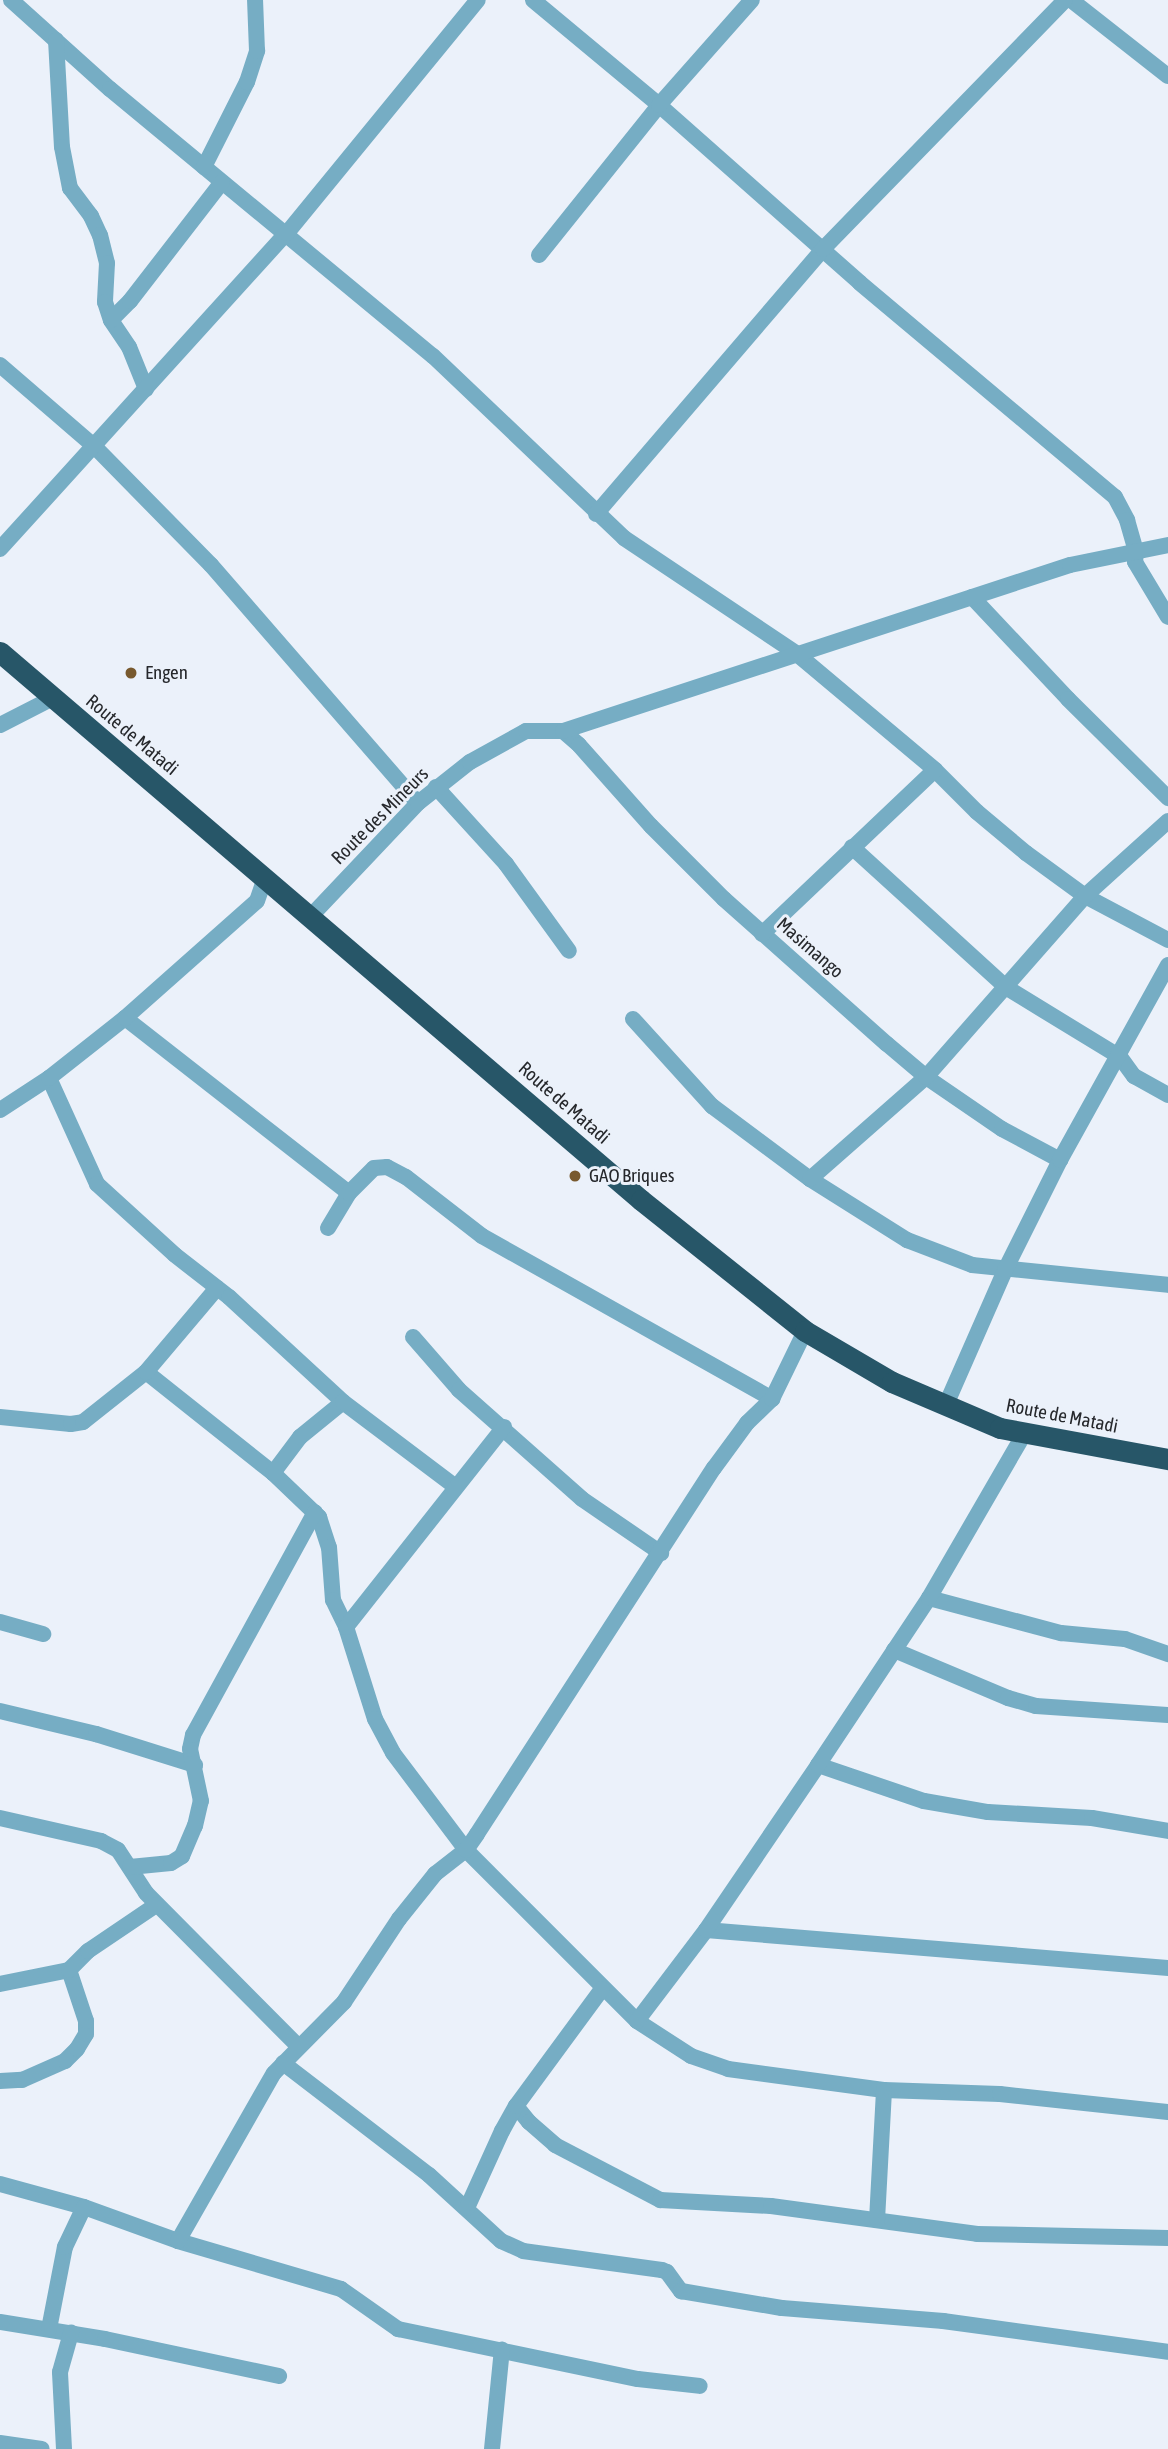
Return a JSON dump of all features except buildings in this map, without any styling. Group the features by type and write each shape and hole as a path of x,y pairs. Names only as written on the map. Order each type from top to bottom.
{"highway":[{"name":"Route de Matadi","path":"0,652 641,1200 805,1331 845,1357 945,1407 1024,1434 1168,1459"}],"street":[{"path":"11,0 204,167 433,356 624,538 797,654 935,770 1006,837 1085,895 1168,940"},
{"path":"204,167 247,82 257,51 256,0"},
{"path":"0,548 287,233 478,0"},
{"path":"533,0 1115,497 1123,508 1136,551 1135,562 1168,617"},
{"path":"539,255 659,105 752,0"},
{"path":"596,514 823,249 1065,0"},
{"path":"1071,0 1168,76"},
{"path":"56,40 65,161 70,188 97,225 107,263 105,302 111,320 129,347 146,388"},
{"path":"111,320 130,301 222,182"},
{"path":"0,365 94,446 211,565 418,803"},
{"name":"Route des Mineurs","path":"311,916 436,787 470,761 526,731 563,731 1070,565 1168,545"},
{"path":"972,597 1068,699 1168,798"},
{"path":"0,725 53,698"},
{"name":"Masimango","path":"563,731 579,745 651,826 762,934 926,1077 1002,1129 1060,1160"},
{"path":"762,934 935,770"},
{"path":"436,787 506,864 569,951"},
{"path":"810,1179 926,1077 1007,988 1085,895 1168,821"},
{"path":"852,847 1007,988 1120,1057 1134,1076 1168,1095"},
{"path":"0,1110 49,1078 125,1018 257,901 265,878"},
{"path":"945,1407 1005,1270 1060,1160 1120,1057 1168,965"},
{"path":"125,1018 349,1193"},
{"path":"633,1019 712,1106 810,1179 907,1240 972,1265 1005,1270 1166,1280"},
{"path":"49,1078 97,1184 343,1402 456,1487"},
{"path":"328,1228 349,1193 374,1168 387,1167 407,1177 482,1236 772,1399"},
{"path":"0,1417 57,1423 83,1422 146,1372 217,1288"},
{"path":"177,2241 264,2090 283,2063 344,2001 399,1919 435,1874 466,1850 714,1468 747,1423 772,1399 805,1331"},
{"path":"412,1337 459,1390 504,1427 582,1499 661,1553"},
{"path":"146,1372 273,1473 290,1492 315,1512 329,1547 333,1600 345,1627 375,1719 393,1753 466,1850 602,1989 637,2021 691,2056 728,2069 884,2090 1000,2094 1168,2112"},
{"path":"273,1473 300,1437 343,1402"},
{"path":"345,1627 504,1427"},
{"path":"637,2021 706,1930 929,1598 1024,1434"},
{"path":"130,1867 171,1863 181,1856 195,1826 201,1801 190,1749 192,1735 315,1512"},
{"path":"929,1598 1061,1633 1125,1639 1168,1654"},
{"path":"0,1622 43,1634"},
{"path":"894,1650 1007,1698 1036,1706 1168,1716"},
{"path":"0,1711 96,1734 195,1765"},
{"path":"818,1765 924,1801 988,1812 1092,1818 1168,1831"},
{"path":"0,1818 101,1841 118,1850 156,1905 299,2047"},
{"path":"0,1984 69,1970 88,1951 156,1905"},
{"path":"706,1930 1168,1968"},
{"path":"0,2081 22,2080 65,2061 83,2041 86,2035 83,2008 75,1995 69,1970"},
{"path":"467,2208 516,2106 602,1989"},
{"path":"283,2063 467,2208 501,2241 523,2251 662,2270 667,2272 681,2291 782,2308 943,2320 1168,2352"},
{"path":"877,2220 884,2090"},
{"path":"516,2106 529,2122 555,2145 660,2200 771,2206 977,2234 1168,2238"},
{"path":"0,2184 84,2207 177,2241 341,2289 398,2329 638,2379 700,2386"},
{"path":"49,2329 65,2247 84,2207"},
{"path":"0,2322 71,2333 279,2376"},
{"path":"64,2449 61,2372 71,2333"},
{"path":"492,2449 502,2350"},
{"path":"0,2443 42,2449"}],"place":[{"name":"Engen","path":"131,673"},
{"name":"GAO Briques","path":"575,1176"}]}
